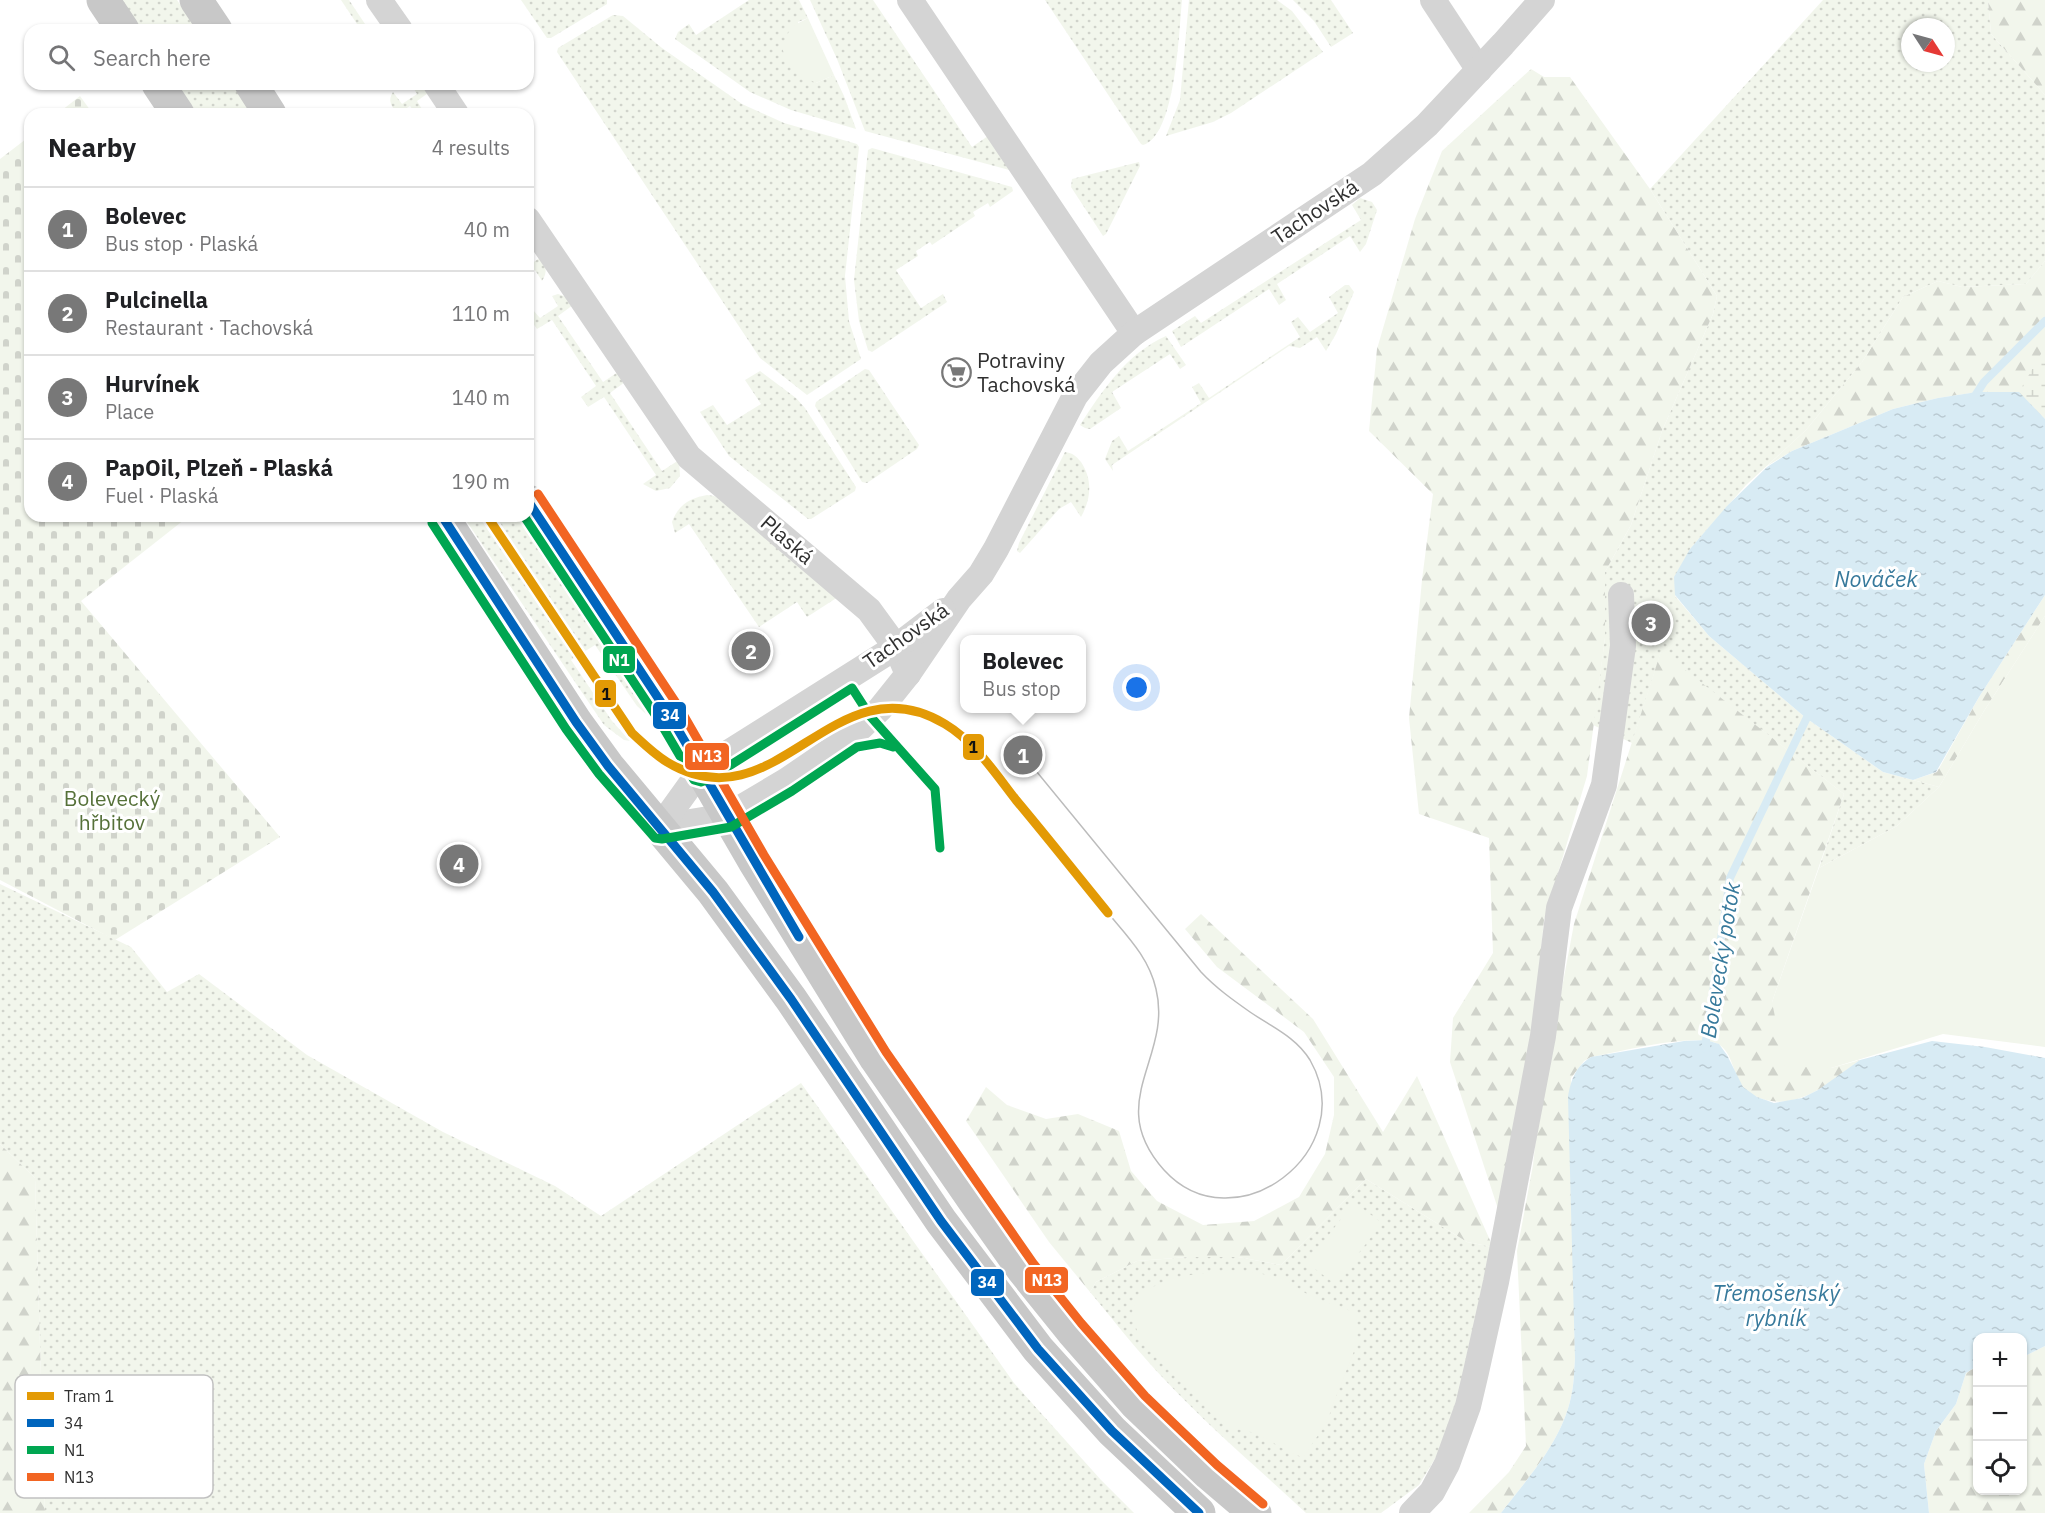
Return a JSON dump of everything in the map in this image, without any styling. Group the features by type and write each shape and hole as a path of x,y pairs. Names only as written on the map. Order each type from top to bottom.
{"main road":[{"path":"103,0 119,24"},
{"path":"196,0 212,24"},
{"path":"162,90 174,108"},
{"path":"255,90 266,108"},
{"path":"534,510 670,716 809,954 876,1059 1023,1270 1072,1331 1136,1404 1209,1474 1255,1513"},
{"path":"446,522 576,722 608,766 713,892 791,999 941,1221 1032,1340 1112,1431 1199,1513"}],"street":[{"path":"379,0 395,24"},
{"path":"910,0 1134,333"},
{"path":"1433,0 1479,70"},
{"name":"Tachovská","path":"908,674 959,599 981,574 1075,396 1101,363 1134,333 1372,174 1427,125 1542,0"},
{"path":"440,90 452,108"},
{"name":"Plaská","path":"534,229 689,457 869,610 896,646 908,674"},
{"path":"1412,1513 1432,1492 1447,1464 1468,1406 1476,1372 1496,1282 1543,1036 1559,908 1604,785 1623,646 1621,595"},
{"name":"Tachovská","path":"701,770 896,646 959,599"},
{"path":"660,827 727,816 786,781 852,736 880,709 908,674"},
{"path":"660,827 701,770"}],"green space":[{"path":"118,0 177,0 193,24 134,24"},
{"path":"341,0 349,0 365,24 357,24"},
{"path":"521,0 607,0 607,4 551,38 547,38"},
{"path":"749,0 799,0 808,18 798,22 816,83 834,75 856,129 791,110 750,92 675,39 678,32 689,24 696,35"},
{"path":"810,0 873,0 972,147 988,136 1013,171 865,131 837,59"},
{"path":"1045,0 1182,0 1174,80 1163,123 1154,137 1143,145 1141,144"},
{"path":"1189,0 1277,0 1292,11 1323,52 1231,113 1213,122 1166,136 1180,100"},
{"path":"1293,0 1331,0 1353,33 1331,47 1314,21"},
{"path":"1823,0 1988,0 1991,34 2045,95 2045,261 2026,284 1962,287 1938,281 1903,297 1862,362 1806,430 1746,485 1690,549 1675,596 1709,636 1806,718 1883,772 1939,787 1897,826 1819,868 1844,794 1661,652 1632,743 1593,725 1605,638 1605,572 1631,525 1662,431 1713,314 1717,296 1650,189"},
{"path":"1988,0 2045,0 2045,95 1991,34"},
{"path":"613,15 623,16 662,48 742,104 784,123 857,144 859,147 845,276 849,321 861,359 807,395 760,358 557,52 558,48"},
{"path":"808,18 834,75 816,83 794,69 786,59 782,46 791,27"},
{"path":"1531,69 1544,77 1570,77 1650,189 1717,296 1713,314 1662,431 1631,525 1605,572 1605,638 1587,776 1544,920 1534,1022 1500,1215 1450,1062 1453,1018 1493,953 1489,838 1419,814 1409,718 1433,494 1369,431 1377,349 1415,219 1442,151"},
{"path":"178,90 237,90 248,108 190,108"},
{"path":"415,90 431,91 417,101 421,108 410,106 394,108 391,103 390,98 393,92 402,104 417,94"},
{"path":"80,96 89,108 65,108"},
{"name":"Bolevecký hřbitov","path":"24,141 24,522 181,522 81,601 280,837 115,940 0,880 0,159"},
{"path":"872,148 1012,187 1013,191 990,207 988,203 973,212 975,216 932,245 930,242 916,251 918,256 896,270 921,308 943,294 947,302 872,352 868,350 859,321 854,280 868,150"},
{"path":"1139,162 1140,166 1103,236 1071,187 1072,179"},
{"path":"1360,198 1372,202 1377,210 1366,244 1360,252 1350,236 1277,284 1286,300 1279,305 1269,289 1181,347 1172,331 1195,316 1201,323 1361,220 1352,205"},
{"path":"541,257 544,263 546,269 542,281 534,271 534,262"},
{"path":"2045,261 2045,419 2018,392 1978,392 1938,398 1893,409 1792,451 1767,466 1806,430 1862,362 1903,297 1938,281 1962,287 2026,284"},
{"path":"1345,285 1349,285 1354,292 1326,351 1317,337 1300,348 1289,346 1112,465 1113,471 1105,459 1112,441 1119,436 1128,451 1201,403 1192,387 1199,383 1209,398 1300,337 1291,322 1298,317 1310,332 1338,313 1329,297"},
{"path":"558,294 569,298 573,305 558,316 603,382 618,372 625,382 610,393 662,471 679,460 680,476 670,488 656,491 643,484 656,475 604,397 588,407 581,397 596,386 552,320 537,329 534,324 534,311 540,318 558,306 552,296"},
{"path":"1166,336 1186,365 1180,369 1170,354 1112,392 1121,408 1090,429 1080,425 1107,386 1127,363"},
{"path":"2045,347 2045,419 2019,392"},
{"path":"865,369 869,370 919,445 917,449 867,483 862,482 815,406 816,402"},
{"path":"760,371 796,398 805,408 856,487 855,491 811,519 808,519 729,456 700,412 713,405 727,425 761,404 745,380"},
{"path":"1065,452 1078,458 1085,469 1089,483 1089,496 1081,517 1071,502 1059,509 1020,553 1017,551 1019,543"},
{"path":"707,495 714,496 730,505 838,597 807,617 797,602 759,627 689,524 675,533 672,522 681,507 690,500"},
{"path":"467,522 522,522 641,701 646,714 637,706 595,645 571,660 612,721 630,741 624,740 604,725"},
{"path":"2045,595 2045,616 1939,787 1913,780 1937,772 1979,697"},
{"path":"2045,616 2045,1047 1943,1034 1831,1068 1785,1066 1772,1002 1819,868 1897,826 1939,787"},
{"path":"1661,651 1844,794 1772,1002 1831,1068 1860,1060 1815,1092 1790,1101 1776,1102 1760,1098 1747,1091 1723,1048 1707,1041 1692,1040 1656,1044 1591,1057 1584,1061 1571,1078 1575,1359 1567,1413 1543,1458 1501,1513 1469,1513 1509,1472 1526,1446 1517,1251 1533,1165 1539,1110 1574,924"},
{"path":"0,884 131,947 167,992 199,974 307,1055 443,1132 555,1186 601,1216 801,1083 1014,1383 1101,1480 1134,1513 45,1513 45,1498 213,1498 213,1375 41,1375 35,1178 0,1144"},
{"path":"1201,914 1313,1019 1383,1132 1417,1076 1493,1247 1467,1242 1366,1179 1281,1265 1238,1257 1188,1257 1137,1261 1096,1282 1090,1292 1049,1242 966,1121 986,1087 1007,1105 1046,1119 1078,1114 1119,1131 1131,1171 1157,1201 1203,1225 1254,1221 1299,1197 1325,1154 1334,1115 1334,1077 1304,1032 1217,967 1185,929"},
{"path":"0,1144 35,1178 41,1375 15,1375 15,1498 45,1498 45,1513 0,1513"},
{"path":"1366,1179 1467,1242 1493,1247 1450,1434 1419,1485 1381,1513 1306,1513 1182,1397 1146,1359 1090,1292 1096,1282 1137,1261 1188,1257 1238,1257 1281,1265"},
{"path":"1354,1202 1382,1223 1335,1284 1307,1263"},
{"path":"1228,1270 1280,1278 1312,1297 1342,1307 1356,1315 1355,1349 1328,1421 1303,1457 1260,1436 1231,1427 1219,1420 1159,1360 1137,1331 1132,1317 1133,1309 1138,1299 1147,1291 1168,1280"},
{"path":"2045,1346 2045,1513 1929,1513 1924,1464 1936,1431 1956,1404 1966,1373 1973,1369 1973,1495 2027,1495 2027,1355"}],"water":[{"name":"Nováček","path":"1977,392 2019,392 2045,419 2045,595 1979,697 1936,772 1913,780 1883,772 1806,718 1709,636 1675,595 1674,577 1690,549 1727,506 1767,467 1792,451 1893,409 1938,398"},
{"name":"Třemošenský rybník","path":"1706,1040 1719,1044 1743,1087 1757,1097 1774,1103 1802,1098 1818,1090 1860,1060 1932,1041 1985,1047 2045,1058 2045,1346 2027,1355 2027,1333 1973,1333 1973,1369 1966,1373 1956,1404 1936,1431 1924,1464 1929,1513 1501,1513 1533,1473 1552,1444 1567,1413 1572,1392 1575,1359 1568,1097 1572,1080 1581,1065 1591,1057 1684,1041"}],"waterway":[{"name":"Bolevecký potok","path":"1973,399 1984,382 2045,321"},
{"name":"Bolevecký potok","path":"1706,1049 1730,878 1811,709"}],"tram line":[{"name":"1","path":"491,522 632,733 667,762 706,777 741,775 774,762 837,724 870,711 905,709 945,724 975,749 1108,913"},
{"path":"1023,755 1201,972 1231,998 1291,1039 1310,1060 1322,1094 1319,1126 1305,1155 1283,1178 1255,1193 1224,1198 1193,1191 1164,1170 1147,1146 1139,1123 1139,1101 1156,1037 1159,1014 1156,989 1143,958 1108,913"}],"transit line":[{"name":"N13","path":"538,494 680,709 764,855 886,1052 1033,1263 1081,1323 1145,1396 1217,1465 1263,1504"},
{"name":"34","path":"534,510 670,716 799,937"},
{"name":"34","path":"446,522 576,722 608,766 713,892 791,999 941,1221 1038,1349 1112,1431 1199,1513"},
{"name":"N1","path":"528,522 660,722 694,780 701,782 707,780 852,688 870,716 935,789 940,848"},
{"name":"N1","path":"432,523 566,729 599,774 655,838 662,839 731,827 792,791 857,747 880,743 893,747"}],"place":[{"name":"Potraviny Tachovská","path":"956,373"},
{"name":"Hurvínek","path":"1651,623"},
{"name":"Pulcinella","path":"751,651"},
{"name":"Bolevec","path":"1023,755"},
{"name":"PapOil, Plzeň - Plaská","path":"459,864"}]}
